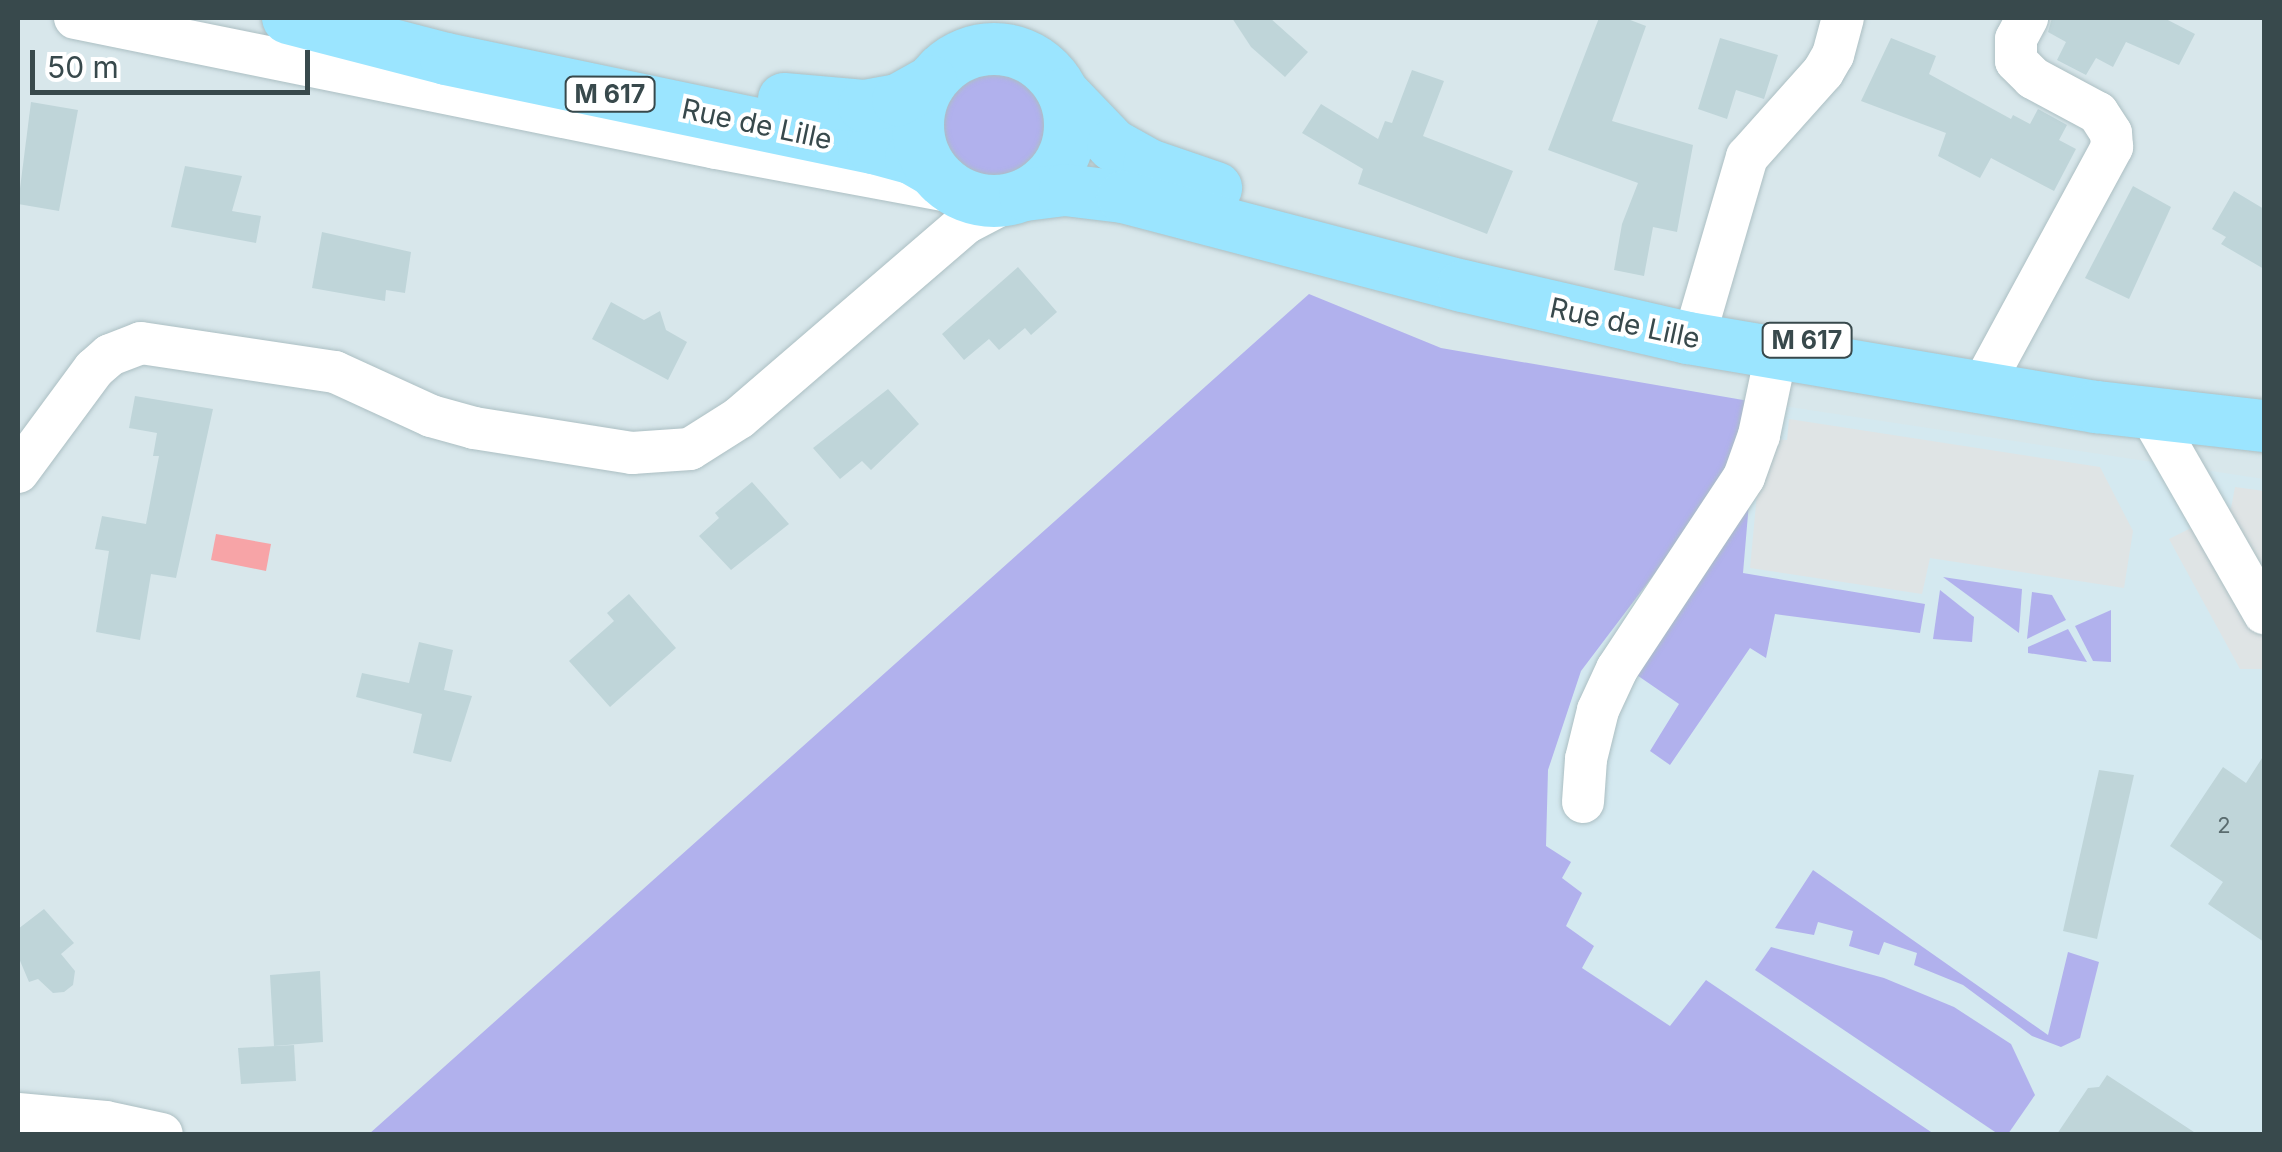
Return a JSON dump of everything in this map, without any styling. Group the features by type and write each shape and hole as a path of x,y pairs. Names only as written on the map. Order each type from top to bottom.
{"main road":[{"name":"Rue de Lille","path":"288,18 475,66 873,148 912,158 968,189 1065,190 1123,196 1601,320 1776,354 2150,412 2256,424"},
{"name":"Rue de Lille","path":"306,18 399,28 817,105 882,103 909,96 937,75"},
{"path":"942,18 946,47 937,75 920,105 918,131 968,189 1054,172 1066,148 1070,121 1052,80 997,18"},
{"path":"937,75 964,55 990,49 1017,52 1052,80"},
{"name":"M 617","path":"1052,80 1102,137 1137,159 1358,236 1522,282 1699,321 1991,370 2256,424"}],"street":[{"path":"75,18 968,189"},
{"path":"1699,321 1747,157 1823,72 1844,18"},
{"path":"1991,370 2112,147 2111,133 2098,112 2033,78 2016,61 2016,39 2027,18"},
{"path":"18,472 94,369 110,355 140,343 335,372 455,424 656,454 690,449 715,436 966,223 968,189"},
{"path":"811,355 898,255 968,189"},
{"path":"1583,802 1586,759 1598,710 1627,654 1744,476 1760,435 1776,354"},
{"path":"2150,412 2264,613"},
{"path":"18,1114 106,1122 162,1134"}],"shaded area":[{"path":"18,18 2264,18 2264,1134 18,1134"},
{"path":"996,70 1016,74 1033,86 1045,103 1049,123 1045,143 1033,160 1016,172 996,176 976,172 959,160 947,143 943,123 947,103 959,86 976,74"},
{"path":"1309,294 1441,348 1749,401 1733,470 1581,671 1548,770 1546,846 1571,862 1562,878 1582,893 1566,926 1594,946 1582,968 1670,1026 1706,980 1934,1134 369,1134"},
{"path":"1685,391 2264,479 2264,1134 1157,1134"},
{"path":"1789,419 2100,467 2133,531 2124,588 1930,558 1922,594 1750,568 1758,483 1772,439 1787,440"},
{"path":"2235,487 2264,491 2264,669 2240,669 2169,539 2231,508"},
{"path":"1750,491 1743,573 1925,604 1920,633 1775,614 1766,658 1750,648 1670,765 1650,751 1679,704 1631,671"},
{"path":"216,534 271,544 266,571 211,560"},
{"path":"1943,577 2022,589 2019,633"},
{"path":"1940,590 1974,617 1972,642 1933,639"},
{"path":"2032,592 2052,595 2066,620 2027,639"},
{"path":"2111,610 2111,662 2093,661 2075,626"},
{"path":"2068,629 2087,662 2028,653 2028,647"},
{"path":"1813,870 2048,1035 2068,952 2099,962 2080,1038 2061,1047 2032,1036 1963,985 1914,965 1917,953 1884,942 1879,955 1849,946 1853,931 1818,922 1814,935 1775,928"},
{"path":"1771,947 1884,978 1954,1007 2011,1044 2035,1095 2008,1134 1998,1134 1755,970"}],"building":[{"path":"1232,18 1270,18 1308,52 1285,77 1251,47"},
{"path":"1599,18 1625,18 1646,26 1612,121 1693,145 1677,232 1653,227 1644,276 1614,270 1622,224 1638,183 1548,150"},
{"path":"2052,18 2164,18 2195,34 2179,65 2126,42 2113,67 2096,58 2086,75 2057,60 2066,42 2048,32"},
{"path":"1720,38 1778,55 1764,99 1736,90 1727,119 1698,109"},
{"path":"1891,38 1936,56 1929,74 2011,119 2013,115 2030,124 2038,109 2067,125 2059,140 2076,149 2054,191 1991,158 1980,178 1938,156 1946,133 1861,101"},
{"path":"1412,70 1444,81 1423,136 1513,171 1487,234 1358,184 1363,169 1302,133 1321,104 1378,139 1385,121 1392,123"},
{"path":"31,102 78,110 59,211 18,204"},
{"path":"185,166 242,176 232,211 261,216 256,243 171,227"},
{"path":"2133,186 2171,207 2129,299 2085,278"},
{"path":"2234,191 2264,209 2264,269 2221,244 2226,237 2212,229"},
{"path":"322,232 411,252 405,293 386,290 385,301 312,288"},
{"path":"1018,267 1057,312 1031,335 1025,328 999,350 989,339 964,360 942,334"},
{"path":"611,302 644,320 660,311 666,330 687,342 668,380 592,339"},
{"path":"888,389 919,424 871,470 862,461 840,479 813,448"},
{"path":"135,396 213,409 176,578 151,574 140,640 96,632 109,551 95,549 102,516 146,524 159,456 153,456 157,433 129,428"},
{"path":"752,482 789,524 731,570 699,536 719,518 715,513"},
{"path":"629,594 676,648 610,707 569,661 614,621 607,613"},
{"path":"419,642 453,650 444,690 472,696 451,762 413,753 422,714 356,697 362,673 409,683"},
{"path":"2264,755 2264,942 2208,904 2223,882 2170,846 2223,767 2246,783"},
{"path":"2099,770 2134,775 2097,939 2063,931"},
{"path":"44,909 74,943 61,954 75,971 73,985 64,992 53,993 38,979 29,982 18,956 18,929"},
{"path":"320,971 323,1042 274,1046 270,975"},
{"path":"294,1045 296,1081 241,1084 238,1048"},
{"path":"2107,1075 2197,1134 2057,1134 2088,1088 2099,1087"}]}
